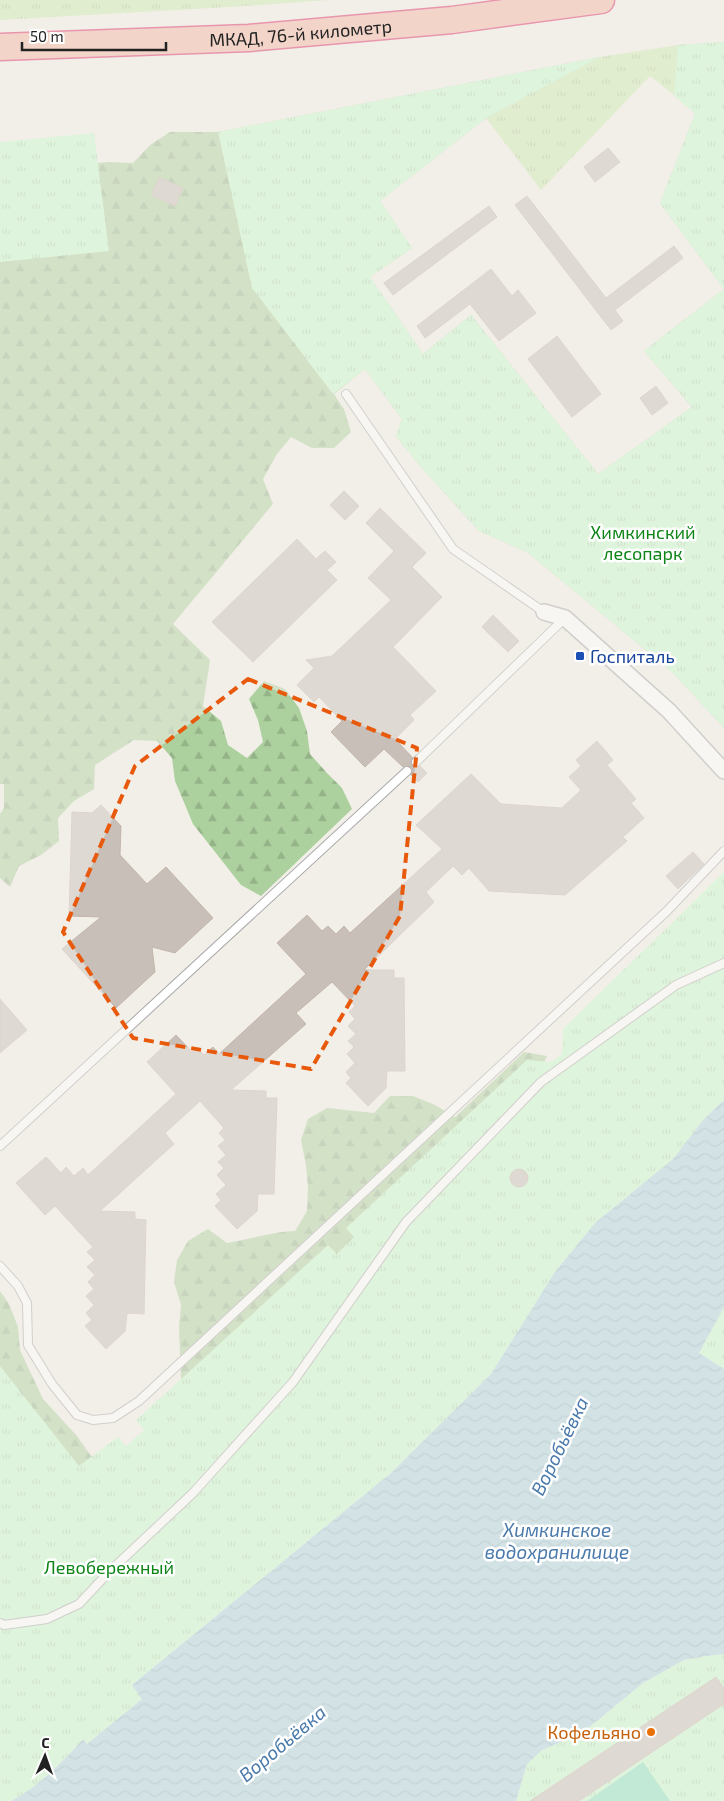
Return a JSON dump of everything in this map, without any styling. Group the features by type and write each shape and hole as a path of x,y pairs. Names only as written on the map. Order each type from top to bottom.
{"highway":[{"name":"МКАД, 76-й километр","path":"0,47 249,38 452,20 601,0"}],"street":[{"path":"544,612 565,618 668,711 724,771"}],"lane":[{"path":"346,394 453,549 544,612"},
{"path":"416,762 565,618"},
{"path":"0,1146 406,771"},
{"path":"0,1266 18,1286 27,1303 28,1345 52,1384 76,1415 93,1420 113,1418 146,1394 660,918 724,850"},
{"path":"0,1623 4,1625 47,1618 79,1604 109,1572 193,1493 293,1382 406,1222 541,1082 676,985 724,963"}],"highlighted area":[{"path":"248,679 417,748 400,916 311,1069 133,1038 63,932 135,766"}],"green space":[{"path":"0,0 329,0 0,20"},
{"path":"724,42 724,289 660,203 695,114 674,95 678,45"},
{"path":"724,42 724,289 660,203 695,114 674,95 678,45"},
{"path":"678,45 674,95 650,76 541,190 486,118 600,57"},
{"path":"600,57 486,118 380,201 412,248 370,277 423,354 471,315 598,474 692,407 644,351 724,289 724,728 671,671 527,552 479,531 420,466 396,436 402,419 365,369 334,394 344,409 351,432 334,448 312,448 291,437 277,454 263,479 273,504 173,624 210,660 203,706 221,721 228,745 247,758 263,742 258,720 249,699 264,681 285,689 299,708 307,731 310,754 342,788 352,809 261,896 241,885 193,824 175,781 172,758 157,741 134,740 95,765 94,789 74,801 58,818 59,841 41,855 19,866 10,887 0,878 0,814 4,808 4,784 0,784 0,147 86,164 109,162 133,163 150,145 170,132 218,132"},
{"name":"Химкинский лесопарк","path":"600,57 486,118 380,201 412,248 370,277 423,354 471,315 598,474 692,407 644,351 724,289 724,728 671,671 527,552 479,531 420,466 396,436 402,419 365,369 333,394 252,288 218,132"},
{"path":"94,133 109,251 0,262 0,142"},
{"name":"Левобережный","path":"724,872 724,1100 704,1119 673,1159 595,1223 555,1272 491,1374 391,1473 132,1685 142,1699 87,1744 83,1739 60,1764 20,1797 8,1801 0,1801 0,1366 79,1466 118,1437 126,1446 144,1430 136,1420 328,1245 337,1254 354,1237 346,1228 527,1060 551,1062 562,1054 563,1029"},
{"path":"524,1052 547,1056 540,1071 0,1689 0,1291 9,1304 18,1327 20,1350 43,1399 77,1436 91,1456 112,1464 133,1455 181,1379 179,1327 181,1305 174,1282 177,1260 188,1241 208,1229 227,1243 269,1234 295,1231 307,1211 308,1187 301,1140 308,1119 327,1108 374,1113 390,1096 413,1096 435,1105 455,1117"},
{"path":"724,1307 724,1369 699,1353"},
{"path":"724,1654 724,1801 516,1801 527,1764 542,1750 582,1733 643,1683 684,1660"},
{"path":"643,1762 670,1801 587,1801"}],"water":[{"name":"Химкинское водохранилище","path":"724,1100 724,1307 699,1353 724,1369 724,1654 684,1660 643,1683 582,1733 542,1750 527,1764 516,1801 11,1801 40,1782 83,1739 87,1744 142,1699 132,1685 391,1473 491,1374 555,1272 595,1223 673,1159 704,1119"}],"building":[{"path":"608,148 620,162 595,182 584,167"},
{"path":"159,177 183,188 175,206 151,195"},
{"path":"527,196 606,298 674,246 683,258 615,310 623,321 611,330 515,205"},
{"path":"489,206 497,217 393,295 384,283"},
{"path":"491,269 512,296 518,290 536,313 499,341 470,304 425,338 417,326"},
{"path":"557,336 601,394 572,417 528,359"},
{"path":"656,386 668,403 652,415 640,398"},
{"path":"344,491 359,506 345,520 330,505"},
{"path":"380,508 426,553 412,567 442,597 393,647 436,691 410,715 414,720 395,739 413,758 411,761 412,766 420,766 427,773 418,782 411,775 413,770 411,767 406,765 403,767 384,749 365,767 331,732 342,721 319,697 314,702 297,685 314,668 306,660 332,656 391,600 368,578 394,551 366,523"},
{"path":"297,539 316,559 325,551 336,562 327,570 337,580 253,662 212,622"},
{"path":"493,615 519,641 508,652 482,627"},
{"path":"597,741 613,760 607,765 636,799 631,803 644,818 623,837 627,841 565,895 489,891 469,868 462,875 453,866 426,892 434,902 364,970 394,970 394,978 404,978 405,1071 387,1071 386,1088 368,1106 346,1083 351,1078 346,1072 355,1063 347,1054 354,1047 348,1041 356,1034 348,1026 355,1019 349,1012 355,1006 332,982 296,1013 306,1024 231,1090 266,1091 266,1098 277,1098 274,1194 258,1194 257,1211 237,1229 215,1206 221,1200 216,1194 226,1185 217,1175 224,1168 218,1162 226,1155 218,1146 225,1140 219,1133 224,1128 200,1101 165,1133 174,1144 100,1211 135,1212 135,1219 146,1220 144,1314 127,1313 125,1331 106,1349 85,1326 92,1320 86,1313 94,1305 86,1296 94,1289 88,1282 95,1275 87,1267 95,1260 87,1252 93,1247 55,1206 45,1215 16,1183 46,1157 61,1173 66,1167 74,1176 83,1168 88,1175 176,1094 147,1062 176,1035 192,1052 197,1048 204,1055 213,1047 219,1054 306,974 277,943 307,915 322,931 328,926 336,934 344,926 350,933 442,849 416,825 471,774 501,804 562,808 581,790 569,777 581,766 576,760"},
{"path":"101,805 121,826 120,855 147,884 166,867 213,918 175,953 152,947 155,972 116,1008 62,949 101,917 69,916 72,812 92,813"},
{"path":"693,852 704,864 678,889 666,876"},
{"path":"0,999 27,1030 0,1053"},
{"path":"515,1169 523,1169 528,1174 526,1185 515,1187 510,1182 510,1174"},
{"path":"716,1677 724,1688 724,1704 579,1801 530,1801"}],"place":[{"name":"Госпиталь","path":"580,656"},
{"name":"Кофельяно","path":"651,1732"}],"water label":[{"name":"Воробьёвка","path":"559,1446"},
{"name":"Воробьёвка","path":"282,1743"}]}
